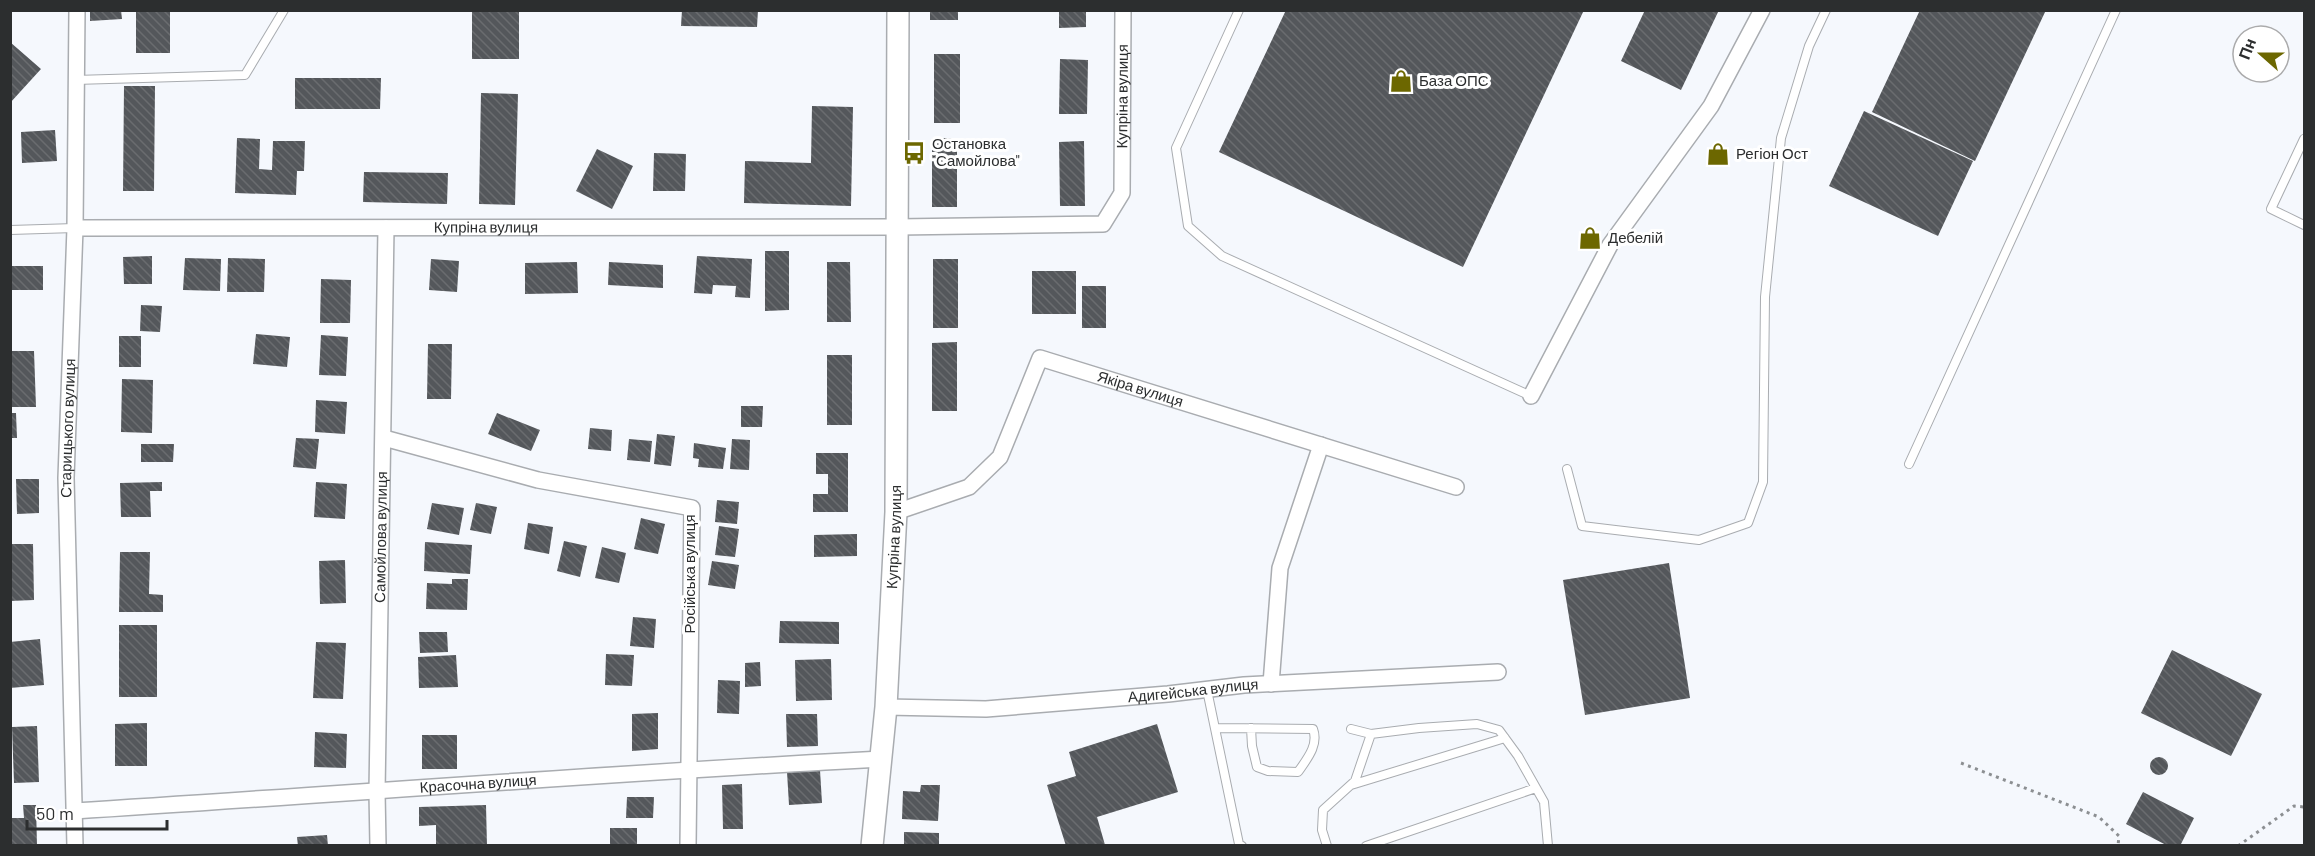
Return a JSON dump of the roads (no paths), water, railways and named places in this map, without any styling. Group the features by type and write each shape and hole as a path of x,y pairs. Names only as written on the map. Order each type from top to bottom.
{"main road":[{"name":"Купріна вулиця","path":"872,846 886,706 896,512 898,10"}],"street":[{"name":"Старицького вулиця","path":"75,846 66,478 75,228 77,10"},
{"name":"Купріна вулиця","path":"75,228 898,227 1103,224 1122,193 1123,10"},
{"path":"1531,396 1610,245 1711,106 1762,10"},
{"name":"Самойлова вулиця","path":"378,846 386,228"},
{"name":"Якіра вулиця","path":"896,512 969,487 1000,457 1040,358 1456,487"},
{"name":"Російська вулиця","path":"384,438 538,480 692,508 688,846"},
{"path":"1271,684 1280,568 1320,445"},
{"name":"Адигейська вулиця","path":"886,706 986,709 1271,684 1498,672"},
{"name":"Красочна вулиця","path":"74,811 689,769 881,759"}],"lane":[{"path":"75,80 245,75 284,10"},
{"path":"1239,10 1176,148 1188,226 1222,256 1531,396"},
{"path":"1567,469 1582,526 1698,540 1748,523 1763,482 1765,297 1781,138 1809,46 1826,10"},
{"path":"1909,464 2116,10"},
{"path":"2304,139 2271,209 2304,225"},
{"path":"10,230 75,228"},
{"path":"1207,690 1239,844 1242,846"},
{"path":"1351,729 1371,734 1477,724 1499,730 1544,802 1546,845"},
{"path":"1215,728 1251,728 1313,729 1316,736 1311,754 1298,772 1268,771 1257,767 1251,728"},
{"path":"1327,846 1322,830 1323,810 1351,785 1359,771 1371,734"},
{"path":"1351,785 1505,738"},
{"path":"1366,846 1536,788"}],"place":[{"name":"База ОПС","path":"1401,81"},
{"name":"Остановка \"Самойлова\"","path":"914,153"},
{"name":"Регіон Ост","path":"1718,154"},
{"name":"Дебелій","path":"1590,238"}]}
